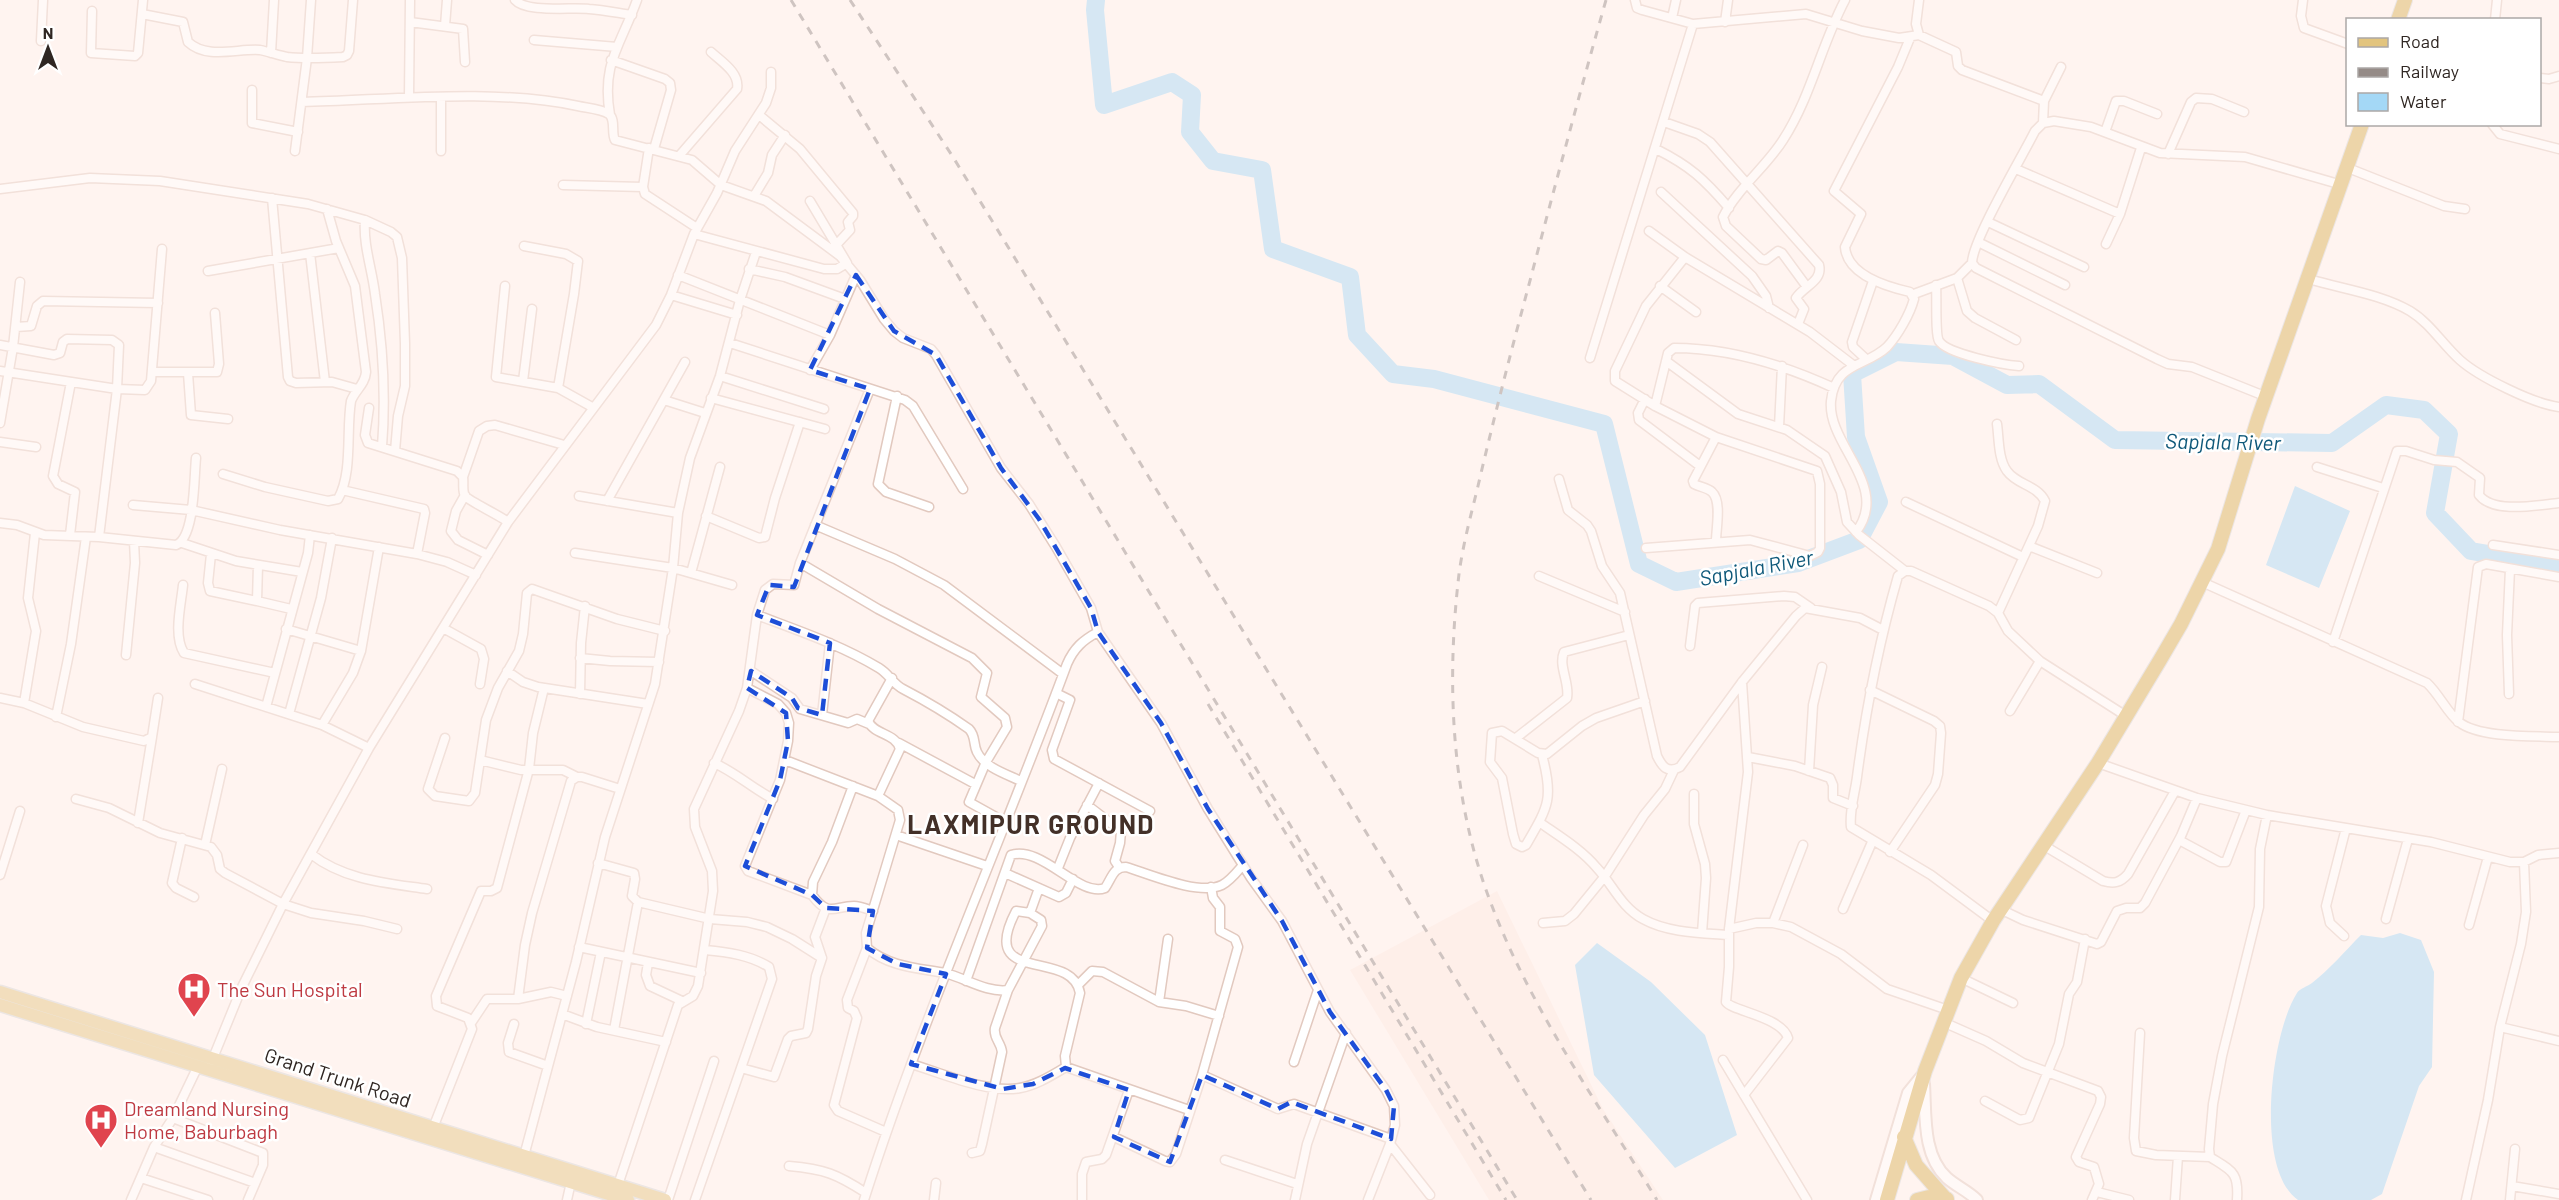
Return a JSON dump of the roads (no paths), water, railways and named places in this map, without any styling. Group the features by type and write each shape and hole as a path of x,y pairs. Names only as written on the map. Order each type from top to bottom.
{"highway":[{"path":"2399,18 2405,0"},
{"path":"1887,1200 1924,1075 1961,978 1996,915 2098,763 2181,624 2202,582 2229,518 2258,419 2361,126"},
{"path":"1904,1137 1916,1165 1949,1199"},
{"path":"1917,1200 1929,1197 1949,1199"}],"main road":[{"name":"Grand Trunk Road","path":"0,992 409,1133 628,1200"},
{"name":"Grand Trunk Road","path":"0,1005 433,1128 666,1200"}],"street":[{"path":"41,41 43,0"},
{"path":"92,10 90,51 94,54 137,55 143,0"},
{"path":"271,53 274,0"},
{"path":"295,151 307,58 311,0"},
{"path":"142,14 183,22 188,42 199,49 232,53 252,50 307,58 347,55 353,0"},
{"path":"409,97 410,0"},
{"path":"445,26 447,0"},
{"path":"515,0 520,4 548,4 632,15"},
{"path":"638,0 611,60 607,78 610,115 613,119 612,135 615,140 692,160 721,185 754,196 778,210 847,263"},
{"path":"1635,0 1637,8 1641,10 1693,24 1806,14 1862,31 1899,38 1919,35 1956,52 1958,66 1962,70 2044,101"},
{"path":"1672,18 1676,0"},
{"path":"1725,22 1728,0"},
{"path":"1807,286 1780,252 1775,252 1766,260 1761,259 1726,226 1723,217 1768,160 1794,120 1833,22 1845,0"},
{"path":"1919,0 1916,24 1919,35"},
{"path":"2303,0 2301,16 2304,28 2346,43"},
{"path":"2495,18 2497,0"},
{"path":"410,22 463,29 465,62"},
{"path":"1590,358 1693,24"},
{"path":"1910,38 1834,191 1861,214 1848,241 1846,252 1862,272 1873,281 1914,294 1957,278 1972,263 1978,242 2034,131 2043,123 2054,121 2105,132 2141,148 2169,154 2245,157 2342,185"},
{"path":"534,40 617,47"},
{"path":"679,156 737,89 738,81 735,74 711,52"},
{"path":"611,60 665,79 670,83 671,90 651,148 643,188 645,194 695,231 756,252 792,259 824,269 837,268 847,263"},
{"path":"2043,123 2044,101 2061,67"},
{"path":"131,1200 154,1147 207,1064 283,904 369,747 508,522 592,407 637,353 656,325 671,295 695,231 721,185 735,151 766,103 771,88 771,72"},
{"path":"2541,78 2549,79 2559,75"},
{"path":"252,90 252,123 298,132"},
{"path":"302,102 441,97 568,104 610,115"},
{"path":"441,97 441,151"},
{"path":"2169,154 2191,102 2196,98 2212,99 2244,112"},
{"path":"2105,132 2116,101 2124,101 2157,114"},
{"path":"759,116 785,135 817,168 853,213 854,216 848,222 850,230 837,244"},
{"path":"1664,122 1698,134 1710,142 1819,265 1818,278 1796,298 1804,309 1797,324"},
{"path":"2494,126 2500,134 2559,149"},
{"path":"754,196 768,173 776,147 785,135"},
{"path":"2106,244 2120,214 2141,148"},
{"path":"1656,149 1698,174 1729,208"},
{"path":"2348,168 2435,201 2464,209"},
{"path":"2016,169 2120,214"},
{"path":"0,189 61,179 118,177 160,181 327,209 383,227 397,237 402,258 405,386 398,416 395,451"},
{"path":"563,185 643,188"},
{"path":"1661,192 1752,276 1766,296 1769,308"},
{"path":"272,198 288,377 290,381 296,383 325,382 357,389"},
{"path":"810,201 884,319 903,338 931,349 936,355 1001,468 1029,504 1056,547 1091,608 1098,632 1161,723 1208,809 1282,921 1318,990 1386,1090 1394,1106 1395,1125 1391,1142 1368,1200"},
{"path":"223,474 265,487 328,501 338,499 342,490 349,440 349,411 357,389 364,382 366,372 359,303 355,286 339,248 327,209"},
{"path":"364,220 365,244 376,296 384,383 382,447"},
{"path":"1988,222 2084,267"},
{"path":"1649,231 1685,257 1797,324 1833,348 1853,365"},
{"path":"1978,242 2065,285"},
{"path":"524,246 566,254 578,261 558,388"},
{"path":"208,271 339,248"},
{"path":"4,372 117,389 145,390 151,381 162,249"},
{"path":"524,1156 567,996 598,863 659,662 665,631 678,513 690,458 720,376 749,269 756,252"},
{"path":"310,253 325,382"},
{"path":"1646,548 1716,541 1757,541 1810,556 1818,552 1820,548 1820,484 1817,471 1716,437 1655,406 1618,384 1614,378 1635,325 1660,286 1685,257"},
{"path":"1972,263 1976,268 2157,359 2201,370 2267,397"},
{"path":"749,269 785,277 844,299"},
{"path":"678,275 830,335"},
{"path":"810,370 830,335 856,275"},
{"path":"1957,278 1967,311 1975,318 2016,340"},
{"path":"2309,279 2396,304 2413,313 2460,360 2480,374 2536,401 2559,407"},
{"path":"1866,359 1858,353 1852,342 1873,281"},
{"path":"0,423 4,372 13,347 20,282"},
{"path":"1936,285 1938,306 1936,334 1939,342 1945,347 1986,362 2019,366"},
{"path":"505,286 496,377 558,388 592,407"},
{"path":"1660,286 1696,312"},
{"path":"1860,536 1867,505 1854,462 1831,416 1831,399 1838,379 1853,365 1887,347 1912,306 1914,294"},
{"path":"671,295 737,315"},
{"path":"16,327 31,326 37,306 43,301 158,303"},
{"path":"523,381 532,309"},
{"path":"152,372 217,372 219,364 215,313"},
{"path":"0,345 58,355 62,351 64,340 67,339 115,340 118,345 117,389 99,537"},
{"path":"730,344 897,396 913,406 963,489"},
{"path":"1655,406 1670,350 1679,348 1748,357 1782,366 1834,388"},
{"path":"607,501 685,362"},
{"path":"1666,362 1738,414 1787,430 1825,456 1841,492 1847,522 1860,536 1905,571 1977,599 1998,613 2008,631 2040,661 2126,716"},
{"path":"1779,427 1782,366"},
{"path":"188,373 191,415 228,420"},
{"path":"720,376 824,409"},
{"path":"70,536 75,492 58,484 53,476 71,382"},
{"path":"618,1185 678,1005 693,996 701,973 713,891 712,871 693,818 698,799 739,711 747,688 757,615 765,590 773,584 795,585 800,563 870,389"},
{"path":"897,396 878,484 886,492 929,507"},
{"path":"711,398 825,429"},
{"path":"1645,399 1638,413 1639,420 1700,466"},
{"path":"664,400 705,413"},
{"path":"369,408 365,440 458,471 463,477"},
{"path":"706,516 759,538 765,537 777,490 800,422"},
{"path":"1997,423 2003,463 2008,472 2041,493 2045,501 2044,510 2029,546 1998,613"},
{"path":"488,555 458,540 451,531 456,511 465,495 463,477 479,431 487,426 495,425 564,445"},
{"path":"1716,437 1693,481 1694,484 1715,495 1717,502 1716,541"},
{"path":"0,442 36,447"},
{"path":"2333,642 2397,451 2453,461 2478,476 2479,495 2486,501 2514,507 2559,503"},
{"path":"182,543 186,536 191,510 196,458"},
{"path":"691,573 720,467"},
{"path":"2317,467 2384,488"},
{"path":"1560,479 1568,510 1591,531 1596,553 1602,566 1620,593 1657,756 1662,766 1674,770"},
{"path":"342,490 423,508 425,513 417,554"},
{"path":"465,495 508,522"},
{"path":"579,496 678,513"},
{"path":"1906,502 2023,557"},
{"path":"133,505 191,510 417,554 447,562 476,575"},
{"path":"0,523 29,528 35,533 99,537 165,545 182,543 211,554 303,572"},
{"path":"815,525 886,555 944,585 1063,674"},
{"path":"24,703 36,631 28,598 35,533"},
{"path":"266,707 303,572 310,534"},
{"path":"56,717 70,644 86,537"},
{"path":"289,714 311,638 332,538"},
{"path":"126,655 135,563 134,542"},
{"path":"2493,545 2559,555"},
{"path":"2029,546 2097,573"},
{"path":"322,725 353,673 361,651 379,547"},
{"path":"575,553 673,568 732,585"},
{"path":"211,554 208,583 210,591 291,609"},
{"path":"800,563 878,609 972,658 985,671 987,676 981,697 1007,722 1007,727 986,762 969,802 1005,822"},
{"path":"2458,722 2478,567 2486,564 2559,577"},
{"path":"257,601 258,565"},
{"path":"2509,694 2506,635 2510,569"},
{"path":"1905,571 1898,576 1870,690 1851,827 1872,842 1996,915 2023,920 2097,944 2101,942 2117,911 2126,908 2140,908 2145,903 2179,840 2197,798"},
{"path":"1539,576 1624,612"},
{"path":"2202,582 2427,683 2439,694 2458,722 2472,729 2559,737"},
{"path":"183,585 179,637 184,653 275,673"},
{"path":"445,738 428,782 428,789 435,796 469,801 475,793 486,720 521,644 525,601 529,590 537,590 617,619 665,631"},
{"path":"1690,646 1695,606 1698,603 1784,596 1795,597 1811,608"},
{"path":"580,694 580,658 585,606"},
{"path":"1543,923 1565,921 1574,914 1605,876 1644,815 1665,789 1674,770 1686,759 1742,682 1805,608 1860,618 1883,630"},
{"path":"757,615 830,643 878,667 892,678 897,686 922,698 972,732 978,755 986,762 1021,781"},
{"path":"443,628 481,649 484,659 480,684"},
{"path":"286,629 361,651"},
{"path":"789,1166 818,1169 836,1174 865,1197 911,1064 1063,674 1073,651 1085,639 1098,632"},
{"path":"1516,738 1567,698 1568,687 1562,659 1564,652 1629,635"},
{"path":"822,715 830,643"},
{"path":"580,658 610,662 659,662"},
{"path":"2010,711 2040,661"},
{"path":"1809,771 1814,705 1822,667"},
{"path":"507,671 523,682 544,688 648,704"},
{"path":"751,671 792,698 800,709 848,723 859,719 975,784"},
{"path":"869,724 869,717 892,678"},
{"path":"1742,682 1748,757 1746,800 1729,932 1727,1005 1751,1011 1787,1034 1787,1041 1744,1095"},
{"path":"195,684 322,725 369,747"},
{"path":"433,1128 472,1029 468,1018 437,1006 436,996 481,891 491,891 497,888 529,769 533,733 544,688"},
{"path":"747,688 778,705 786,713 789,723 785,760 774,799 745,866 748,871 812,895 826,908 834,910 857,906 873,911"},
{"path":"1870,690 1935,721 1940,726 1941,733 1938,774 1935,784 1890,852"},
{"path":"1056,693 1071,700 1051,755 1150,811"},
{"path":"0,698 24,703 83,727 131,739 149,741 152,737"},
{"path":"138,823 158,698"},
{"path":"1542,755 1596,718 1645,701"},
{"path":"1495,730 1503,731 1542,755 1549,783 1549,796 1539,822 1526,845 1519,847 1513,834 1502,778 1492,766 1491,738 1495,730"},
{"path":"878,796 899,756 899,743"},
{"path":"1748,757 1830,778 1833,785 1833,798 1853,806"},
{"path":"480,760 521,770 563,770 577,777 620,789"},
{"path":"785,760 878,796 898,810 900,820 866,933 867,948 847,1000 848,1008 854,1011 857,1018 834,1106 838,1111 886,1132"},
{"path":"714,763 727,769 752,788 774,799"},
{"path":"2098,763 2197,798 2267,815 2408,838 2510,862 2524,862 2538,855 2559,853"},
{"path":"205,845 222,769"},
{"path":"519,999 525,945 532,914 572,781 577,777"},
{"path":"1058,868 1099,783"},
{"path":"812,895 813,882 832,842 853,786"},
{"path":"2043,845 2103,881 2113,883 2122,881 2175,791"},
{"path":"1694,794 1694,824 1705,864 1706,878 1702,933"},
{"path":"76,799 109,808 160,833 205,845 214,850 220,869 225,873 283,904 311,913 364,921 397,929"},
{"path":"1087,805 1121,831 1115,861 1119,867"},
{"path":"2179,840 2220,862 2226,862 2246,810"},
{"path":"0,874 20,811"},
{"path":"2210,1157 2213,1104 2222,1056 2259,908 2260,849 2267,815"},
{"path":"1539,822 1585,856 1605,876 1626,906 1644,919 1668,928 1702,933 1729,932 1756,923 1773,923 1791,927 1823,943 1887,988 1946,1016 2023,1063 2098,1091 2101,1097 2100,1104 2076,1157 2079,1162 2094,1167 2098,1184 2094,1196 2129,1200"},
{"path":"2344,936 2330,923 2326,906 2346,828"},
{"path":"896,835 987,866"},
{"path":"182,838 172,883 176,888 194,897"},
{"path":"2386,919 2408,838"},
{"path":"1843,909 1872,842"},
{"path":"1773,923 1803,845"},
{"path":"311,854 339,871 383,883 427,889"},
{"path":"962,979 1009,859 1017,854 1058,868 1091,889 1100,890 1105,888 1114,870 1119,867 1194,886 1211,887 1221,885 1243,865"},
{"path":"2469,925 2488,857"},
{"path":"2466,1200 2488,1100 2500,1027 2521,944 2526,912 2524,862"},
{"path":"598,863 634,873 632,896 638,902 710,919 747,922 767,927 792,939 822,958"},
{"path":"1005,873 1063,897 1072,879"},
{"path":"1114,1137 1170,1162 1176,1154 1202,1075 1238,947 1234,939 1220,931 1220,907 1213,898 1211,887"},
{"path":"1030,913 1039,888"},
{"path":"614,1030 638,902"},
{"path":"741,1068 770,1077 776,1076 788,1039 791,1036 806,1033 816,976 822,958 815,937 826,908"},
{"path":"972,1153 980,1151 1002,1052 1002,1047 994,1034 995,1028 1008,990 1025,961 1042,927 1041,920 1030,913 1016,911 1005,942 1006,949 1011,955 1025,961 1070,976 1078,985 1080,993 1065,1056 1066,1067"},
{"path":"1159,1002 1168,939"},
{"path":"1985,1101 2025,1121 2030,1118 2049,1074 2064,1029 2069,994 2077,982 2085,939"},
{"path":"579,947 701,973"},
{"path":"867,948 898,964 946,974 998,990 1008,990"},
{"path":"695,1200 770,985 772,973 770,967 762,963 734,954 705,950"},
{"path":"586,1024 600,952"},
{"path":"648,963 646,975 650,986 682,1001"},
{"path":"1078,985 1092,971 1103,972 1159,1002 1186,1006 1219,1016"},
{"path":"1961,978 2013,1003"},
{"path":"1294,1062 1318,990"},
{"path":"471,1023 487,999 519,999 551,992 567,996"},
{"path":"562,1014 586,1024 666,1042"},
{"path":"514,1024 508,1043 509,1052 548,1066"},
{"path":"2500,1027 2559,1041"},
{"path":"1295,1200 1306,1144 1346,1033"},
{"path":"2140,1033 2134,1146 2136,1151 2142,1154 2210,1157 2234,1172 2238,1183 2237,1200"},
{"path":"1723,1060 1807,1200"},
{"path":"666,1200 714,1061"},
{"path":"911,1064 993,1087 1019,1088 1047,1078 1066,1067 1189,1110"},
{"path":"1202,1075 1278,1109 1294,1104 1391,1142 1430,1195"},
{"path":"1876,1200 1908,1093 1924,1075"},
{"path":"1924,1075 1927,1137 1931,1155 1947,1178 1977,1200"},
{"path":"1082,1200 1083,1167 1086,1162 1102,1159 1106,1155 1130,1090"},
{"path":"173,1118 263,1153 263,1165 248,1200"},
{"path":"154,1147 255,1184"},
{"path":"2510,1200 2515,1149"},
{"path":"2175,1200 2178,1156"},
{"path":"1225,1160 1298,1184"},
{"path":"141,1178 208,1200"},
{"path":"567,1200 571,1182"},
{"path":"934,1200 936,1183"},
{"path":"2512,1186 2559,1194"}],"water":[{"path":"2295,486 2350,511 2319,588 2266,565"},
{"path":"2400,933 2421,940 2434,972 2432,1067 2419,1086 2382,1194 2371,1200 2298,1200 2284,1184 2276,1161 2271,1132 2274,1068 2288,1012 2298,991 2325,972 2361,935 2383,938"},
{"path":"1597,943 1651,982 1705,1035 1737,1135 1675,1168 1594,1075 1575,965"}],"waterway":[{"name":"Sapjala River","path":"1096,0 1104,105 1172,82 1192,95 1190,132 1213,161 1262,170 1273,249 1350,277 1357,335 1393,374 1434,379 1604,424 1639,564 1676,582 1798,563 1859,540 1879,502 1856,437 1852,374 1896,352 1953,356 2007,385 2039,384 2115,440 2332,443 2386,405 2424,410 2449,434 2435,513 2471,551 2559,566"}],"railway":[{"path":"791,0 1517,1200"},
{"path":"850,0 953,157 1591,1200"},
{"path":"1606,0 1511,352 1465,541 1455,616 1453,700 1460,784 1478,866 1492,906 1508,945 1546,1020 1657,1200"},
{"path":"1208,704 1506,1200"}],"place":[{"name":"The Sun Hospital","path":"194,1018"},
{"name":"Dreamland Nursing Home, Baburbagh","path":"101,1149"}],"district":[{"name":"LAXMIPUR GROUND","path":"1031,823"}]}
